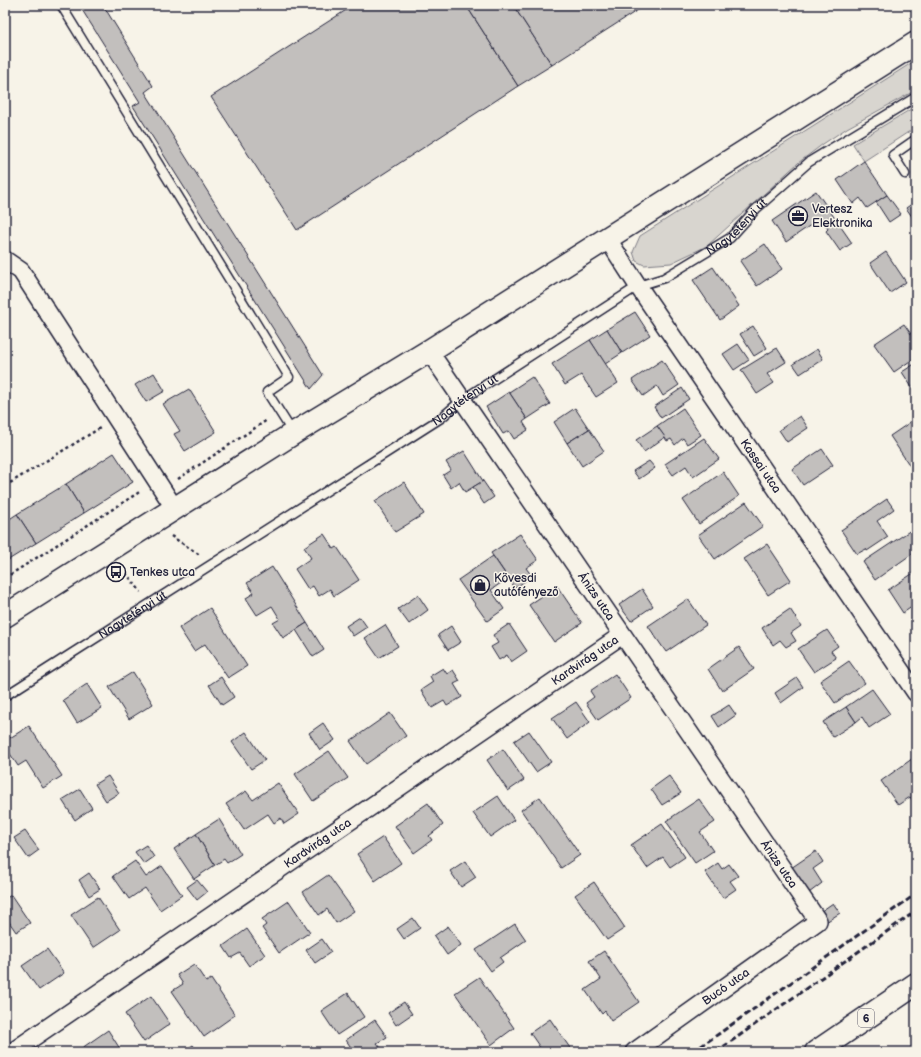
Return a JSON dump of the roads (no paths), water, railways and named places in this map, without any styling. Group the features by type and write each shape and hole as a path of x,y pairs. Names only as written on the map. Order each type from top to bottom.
{"main road":[{"path":"5,616 429,351 916,43"},
{"name":"6","path":"816,1052 916,984"}],"street":[{"name":"Kassai utca","path":"607,238 638,286 916,693"},
{"path":"5,260 20,271 175,509"},
{"name":"Ánizs utca","path":"429,351 818,921"},
{"name":"Kardvirág utca","path":"12,1052 622,635"},
{"name":"Bucó utca","path":"634,1052 818,921"}],"lane":[{"path":"61,5 289,376 267,392 294,434"},
{"name":"Nagytétényi út","path":"5,696 441,418 462,400 638,286 664,278 730,238 756,209 809,162 916,97"},
{"path":"905,174 893,155 916,139"}],"railway":[{"path":"693,1052 916,894"},
{"path":"716,1052 916,911"}],"place":[{"name":"Vertesz Elektronika","path":"798,216"},
{"name":"Tenkes utca","path":"116,572"},
{"name":"Kövesdi autófényező","path":"480,585"}]}
